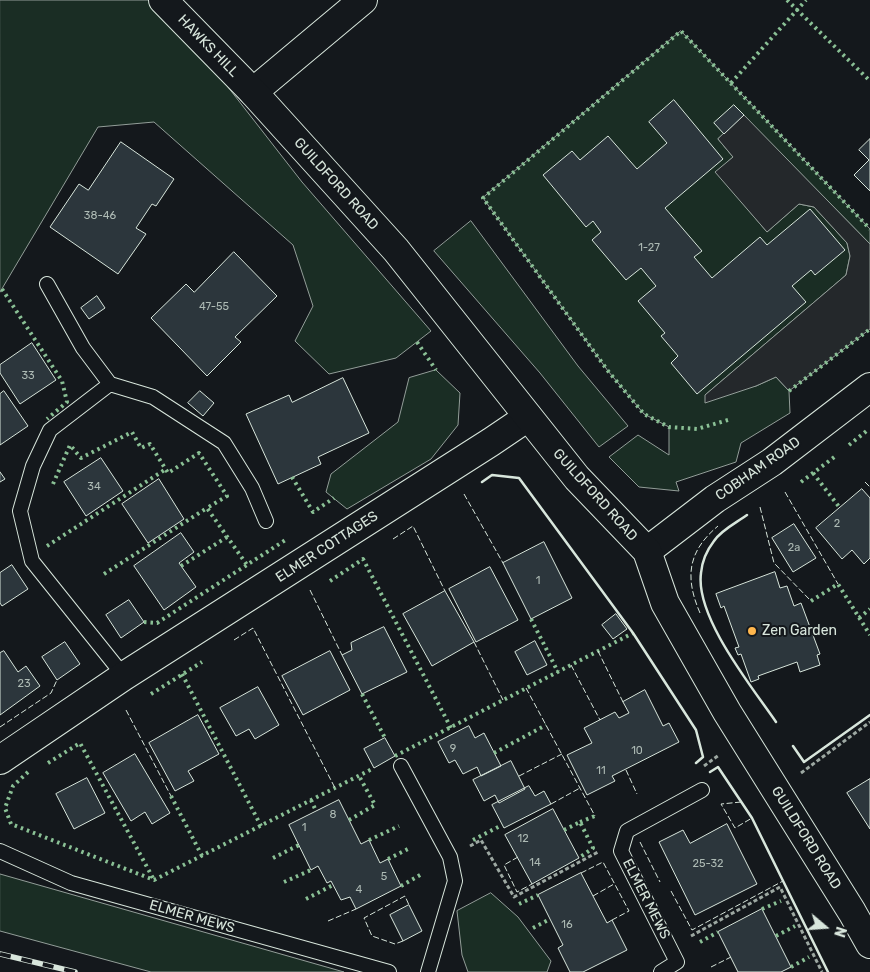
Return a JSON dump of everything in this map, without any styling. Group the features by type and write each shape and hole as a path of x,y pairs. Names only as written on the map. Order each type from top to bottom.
{"main road":[{"name":"HAWKS HILL","path":"163,0 253,92"},
{"path":"253,92 363,0"},
{"name":"GUILDFORD ROAD","path":"253,92 396,250 576,478 647,552 665,603 727,712 870,944"},
{"name":"COBHAM ROAD","path":"647,552 715,499 772,462 870,387"},
{"name":"ELMER COTTAGES","path":"0,760 124,676 528,417"}],"lane":[{"path":"47,284 83,348 110,384 153,397 224,442 252,488 266,521"},
{"path":"110,384 50,430 33,466 20,512 32,561 124,676"},
{"path":"401,766 450,857 455,880 428,972"},
{"name":"ELMER MEWS","path":"661,972 680,967 621,851 628,832 702,790"},
{"name":"ELMER MEWS","path":"0,851 71,883 389,972"}],"path":[{"path":"776,791 870,722"},
{"path":"450,857 481,840 514,897 625,838"},
{"path":"670,947 780,887 822,972"}],"green space":[{"path":"0,0 149,0 210,64 302,182 431,331 396,358 329,374 295,341 313,306 293,245 154,122 98,127 0,292"},
{"path":"681,31 870,229 870,244 744,116 718,139 733,157 716,172 767,232 799,204 814,207 847,243 850,256 846,275 705,395 756,386 776,377 789,391 790,413 741,443 736,462 676,482 679,491 639,487 609,457 638,435 669,455 669,427 644,414 608,371 483,198"},
{"path":"471,221 578,366 628,426 599,447 540,373 434,251"},
{"path":"436,370 460,393 458,425 431,459 347,509 326,492 331,474 398,422 409,378"},
{"path":"0,874 344,972 151,972 0,931"},
{"path":"491,893 518,917 551,961 547,972 468,972 462,955 457,911"}],"shaded area":[{"path":"744,115 870,244 870,329 789,391 776,377 756,386 705,403 705,395 846,275 850,256 847,243 814,207 799,204 767,232 715,172 733,157 718,139"}],"building":[{"path":"674,100 723,159 665,208 702,251 694,257 712,278 760,237 767,245 810,209 845,250 815,275 811,270 792,286 806,302 697,394 671,363 678,356 661,336 665,333 638,301 656,286 641,268 626,280 592,240 601,232 593,221 586,227 543,175 572,151 580,160 608,136 637,169 667,143 649,122"},
{"path":"734,105 744,115 724,134 714,123"},
{"path":"870,139 870,191 854,175 869,160 859,150"},
{"path":"121,142 174,179 156,206 152,204 136,228 146,234 118,274 50,227 79,184 88,190"},
{"path":"234,252 277,296 235,337 241,342 207,376 151,318 186,284 194,292"},
{"path":"97,296 105,308 89,319 81,308"},
{"path":"32,343 56,380 20,404 0,373 0,365"},
{"path":"343,378 369,433 318,457 321,464 278,484 246,414 289,395 292,402"},
{"path":"4,391 28,426 0,445 0,394"},
{"path":"200,391 214,403 203,416 188,403"},
{"path":"101,458 123,491 86,516 64,482"},
{"path":"0,472 5,479 0,482"},
{"path":"159,479 184,519 148,543 122,504"},
{"path":"862,489 870,498 870,558 864,564 852,550 842,559 816,528"},
{"path":"794,524 816,558 793,572 772,538"},
{"path":"181,533 194,552 179,563 196,587 164,610 134,566"},
{"path":"544,542 572,598 531,619 503,563"},
{"path":"12,565 28,589 2,606 0,603 0,573"},
{"path":"490,567 518,620 476,642 449,589"},
{"path":"775,572 780,588 787,586 794,606 801,603 820,654 817,655 820,665 800,672 797,662 758,676 759,679 751,682 741,654 738,655 735,648 739,647 724,606 721,608 716,594"},
{"path":"445,591 474,642 432,666 403,614"},
{"path":"129,600 144,622 121,638 106,615"},
{"path":"616,614 627,629 613,639 602,625"},
{"path":"384,627 407,672 362,694 342,655 352,650 351,643"},
{"path":"535,641 547,665 527,675 515,652"},
{"path":"65,642 80,664 57,680 42,657"},
{"path":"4,651 18,672 26,666 40,686 0,715 0,653"},
{"path":"330,651 350,690 303,715 282,676"},
{"path":"258,687 279,725 255,739 249,729 236,736 220,708"},
{"path":"645,690 663,726 669,723 679,742 612,776 615,781 587,795 567,755 592,743 584,728 615,712 619,718 629,713 623,702"},
{"path":"198,715 219,754 188,771 194,781 175,791 149,743"},
{"path":"469,726 475,738 484,733 501,766 481,776 477,767 463,774 455,760 449,763 438,742"},
{"path":"385,738 395,756 374,768 364,749"},
{"path":"135,754 170,813 152,824 145,812 131,821 103,773"},
{"path":"511,761 525,789 499,803 495,795 484,801 473,780"},
{"path":"87,778 105,813 74,829 56,794"},
{"path":"870,779 870,829 847,793"},
{"path":"529,786 535,796 544,791 551,804 504,828 492,805"},
{"path":"339,800 361,844 369,840 380,863 388,859 401,886 356,909 350,897 341,900 331,881 327,883 318,866 311,870 289,825"},
{"path":"553,809 579,858 532,884 505,835"},
{"path":"727,824 757,884 695,915 659,842 683,830 690,843"},
{"path":"581,873 607,923 612,920 627,950 583,972 570,972 558,948 563,945 538,895"},
{"path":"409,905 422,931 403,941 390,915"},
{"path":"762,909 791,967 781,972 738,972 718,932"}],"railway":[{"path":"0,954 75,972"}],"hedge":[{"path":"787,0 870,81"},
{"path":"731,83 806,0"},
{"path":"728,420 697,429 669,427 644,414 608,371 483,198 681,31 870,229"},
{"path":"2,289 62,381 67,402 47,419"},
{"path":"789,391 870,329"},
{"path":"417,342 436,370"},
{"path":"849,445 869,429"},
{"path":"53,484 70,445 81,458 132,432 141,448 150,444 168,473 199,453 227,496 207,508"},
{"path":"801,482 837,455"},
{"path":"47,546 166,469"},
{"path":"813,473 840,508"},
{"path":"292,477 313,512 334,498"},
{"path":"104,574 207,508 247,565"},
{"path":"181,566 227,537"},
{"path":"144,622 157,623 287,539"},
{"path":"330,581 363,559 451,728"},
{"path":"811,601 838,584 870,635"},
{"path":"859,618 870,609"},
{"path":"531,619 558,672"},
{"path":"395,756 633,633"},
{"path":"151,694 202,662"},
{"path":"182,674 261,826"},
{"path":"362,694 385,738"},
{"path":"494,753 546,725"},
{"path":"48,763 80,743 154,880"},
{"path":"28,772 13,786 5,808 11,824 154,880 374,768"},
{"path":"349,820 375,805 359,776"},
{"path":"171,796 202,856"},
{"path":"311,800 316,811"},
{"path":"580,822 595,816"},
{"path":"564,830 580,822 593,848 579,858"},
{"path":"473,840 502,825"},
{"path":"369,840 399,826"},
{"path":"273,858 299,845"},
{"path":"388,859 408,849"},
{"path":"284,882 311,870"},
{"path":"401,886 422,874"},
{"path":"306,899 333,885"},
{"path":"519,904 538,895"},
{"path":"762,909 781,901"},
{"path":"533,928 550,919"},
{"path":"776,936 795,926"},
{"path":"700,942 718,932"},
{"path":"791,967 809,957"}],"fence":[{"path":"865,482 870,487"},
{"path":"785,492 838,584"},
{"path":"464,494 503,563"},
{"path":"760,507 774,563 811,601"},
{"path":"393,539 413,526 445,591"},
{"path":"700,613 692,588 692,566 700,546 718,526"},
{"path":"310,590 342,655"},
{"path":"234,640 253,628 335,788"},
{"path":"474,642 503,700"},
{"path":"598,651 623,702"},
{"path":"571,665 600,720"},
{"path":"0,727 51,693 57,680"},
{"path":"526,688 595,816"},
{"path":"126,710 171,796"},
{"path":"519,776 562,754"},
{"path":"626,770 637,794"},
{"path":"551,804 580,788"},
{"path":"741,802 721,804 735,828 752,818"},
{"path":"640,842 660,882"},
{"path":"518,857 504,865 517,892 532,884"},
{"path":"581,873 603,862 629,911 612,920"},
{"path":"671,891 692,930 783,881"},
{"path":"593,896 614,884"},
{"path":"403,941 395,944 372,936 364,918 405,896 409,905"},
{"path":"328,921 356,909"},
{"path":"711,967 731,957"}],"wall":[{"path":"482,482 492,475 519,478 633,633 696,730 703,757 696,763"},
{"path":"747,515 721,533 709,548 701,573 702,591 707,610 727,651 776,722"},
{"path":"793,746 804,762 870,715"},
{"path":"710,772 718,767 752,818 828,972"}],"place":[{"name":"Zen Garden","path":"752,631"}]}
